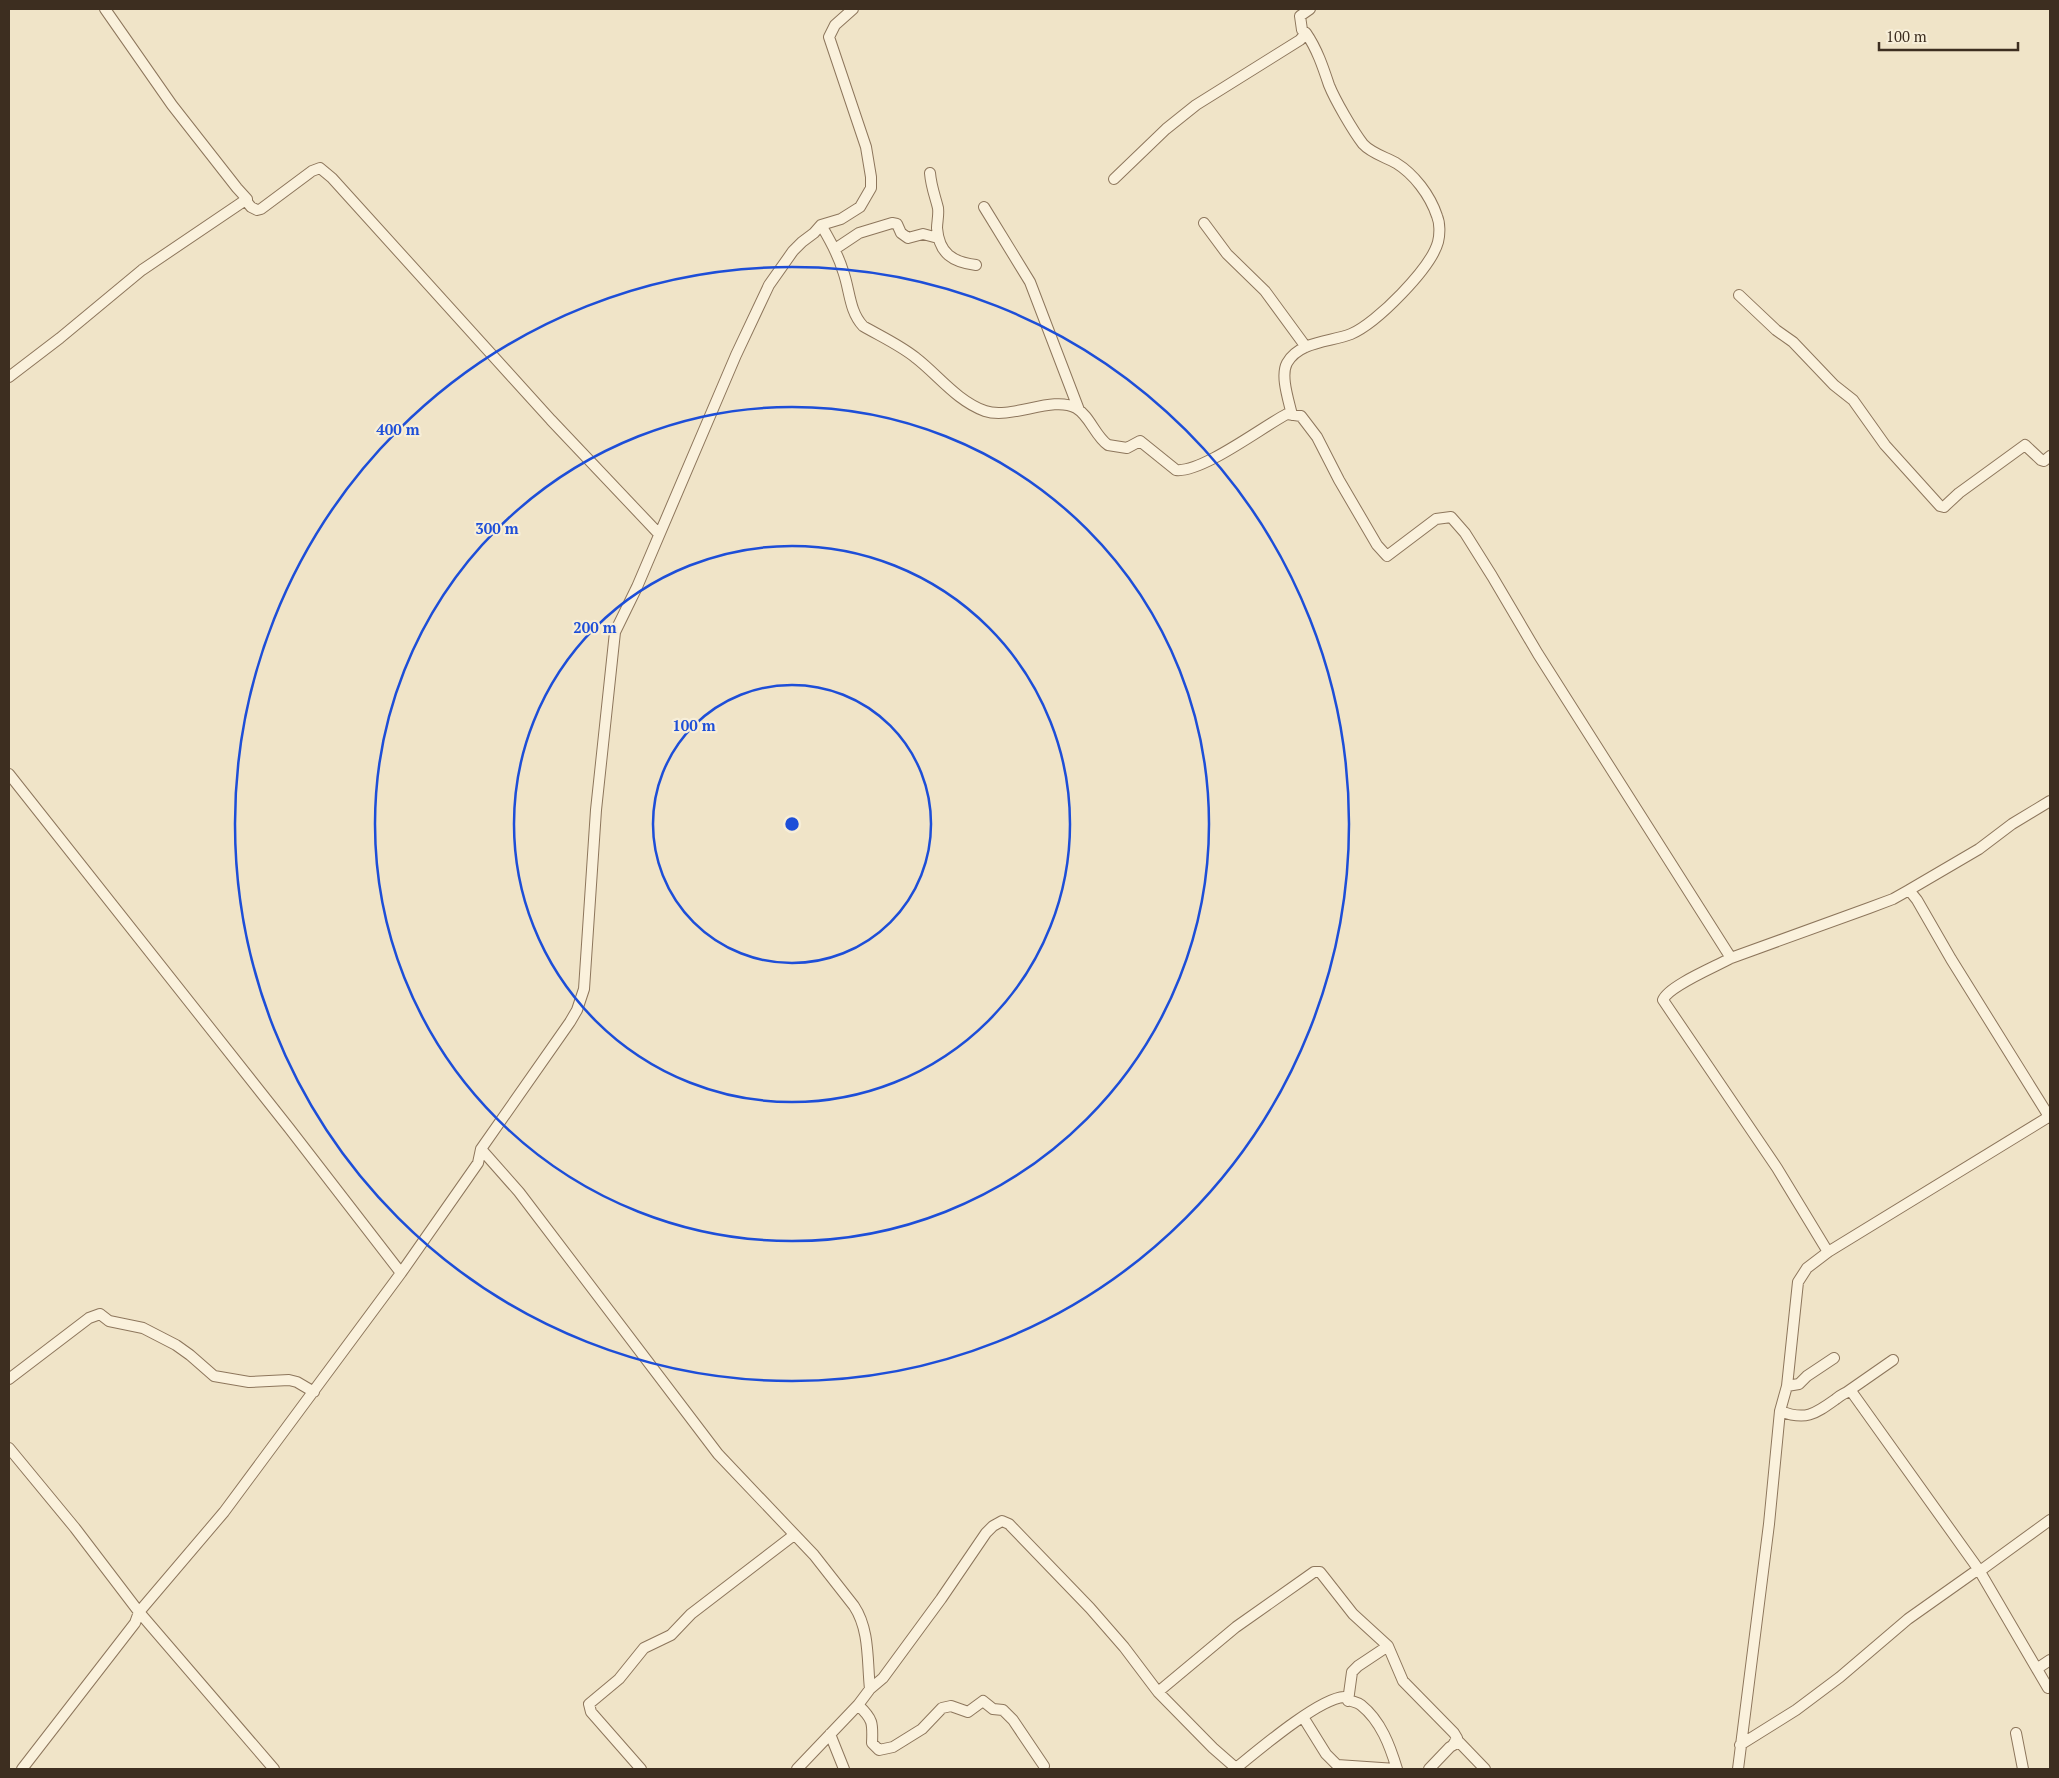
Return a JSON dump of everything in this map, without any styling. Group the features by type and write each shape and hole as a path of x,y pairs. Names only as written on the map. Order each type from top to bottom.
{"street":[{"path":"105,9 172,105 247,199 251,207 257,210 261,209 312,171 320,168 332,178 551,420 659,534"},
{"path":"22,1769 135,1622 139,1612 224,1512 314,1392 478,1163 481,1149 570,1022 583,994 586,981 596,810 614,632 637,587 769,285 793,251 821,225 841,218 860,207 871,188 866,146 829,37 835,25 853,9"},
{"path":"1292,414 1285,370 1287,362 1297,352 1306,347 1351,334 1378,316 1402,293 1429,259 1438,243 1440,232 1438,216 1423,190 1410,173 1364,144 1330,86 1325,71 1306,33 1302,30 1301,15 1310,9"},
{"path":"1114,179 1166,129 1196,106 1296,42 1306,33"},
{"path":"930,173 932,189 938,208 938,238 952,259 976,265"},
{"path":"9,377 60,338 142,270 247,199"},
{"path":"984,207 1030,282 1079,410 1108,445 1127,448 1140,441 1176,470 1188,470 1205,463 1274,421 1287,414 1292,414 1301,416 1317,437 1348,496 1377,545 1387,556 1436,518 1449,516 1454,519 1492,576 1538,654 1731,958"},
{"path":"835,249 859,233 892,223 897,224 901,232 908,238 923,234 938,238"},
{"path":"1204,223 1228,254 1265,291 1306,347"},
{"path":"821,225 835,249 844,272 857,319 863,326 914,356 965,400 985,411 996,413 1056,405 1069,406 1079,410"},
{"path":"1739,295 1776,330 1793,342 1834,385 1853,400 1885,445 1940,506 1944,507 1959,493 2025,445 2041,460 2050,456"},
{"path":"9,774 289,1128 401,1273"},
{"path":"1828,1252 1777,1168 1664,1000 1668,993 1679,986 1731,958 1893,899 1979,849 2012,824 2050,801"},
{"path":"1738,1769 1769,1524 1780,1411 1787,1386 1798,1282 1807,1268 1828,1252 2050,1116 1909,890"},
{"path":"481,1149 525,1200 718,1454 826,1569 860,1614 865,1629 876,1684"},
{"path":"9,1379 90,1318 100,1314 109,1321 143,1328 176,1345 190,1354 214,1376 249,1382 289,1380 297,1382 314,1392"},
{"path":"1787,1386 1799,1384 1807,1376 1834,1358"},
{"path":"1780,1411 1791,1415 1807,1416 1847,1392 1893,1360"},
{"path":"1847,1392 1851,1392 1855,1396 1951,1534 1979,1570 2048,1688"},
{"path":"9,1448 139,1612 274,1769"},
{"path":"1740,1745 1796,1710 1908,1619 2050,1520"},
{"path":"803,1767 830,1734 876,1684 941,1599 986,1534 993,1526 1002,1521 1010,1524 1030,1543 1124,1647 1158,1692 1236,1769 1303,1717 1317,1707 1333,1699 1344,1697 1348,1701 1359,1703 1368,1712 1387,1738 1397,1769 1337,1765 1326,1754 1303,1717"},
{"path":"641,1769 591,1712 590,1704 619,1679 644,1648 671,1635 691,1614 794,1536"},
{"path":"1158,1692 1236,1627 1314,1572 1320,1572 1353,1614 1388,1646 1403,1681 1457,1738 1453,1745 1430,1769"},
{"path":"1348,1701 1352,1672 1388,1646"},
{"path":"2038,1668 2050,1660"},
{"path":"858,1705 867,1713 873,1724 872,1743 879,1750 893,1747 922,1729 942,1708 951,1706 968,1712 983,1701 994,1709 1003,1710 1013,1720 1043,1768"},
{"path":"2016,1733 2023,1769"},
{"path":"830,1734 844,1769"},
{"path":"1453,1745 1459,1742 1485,1769"}]}
